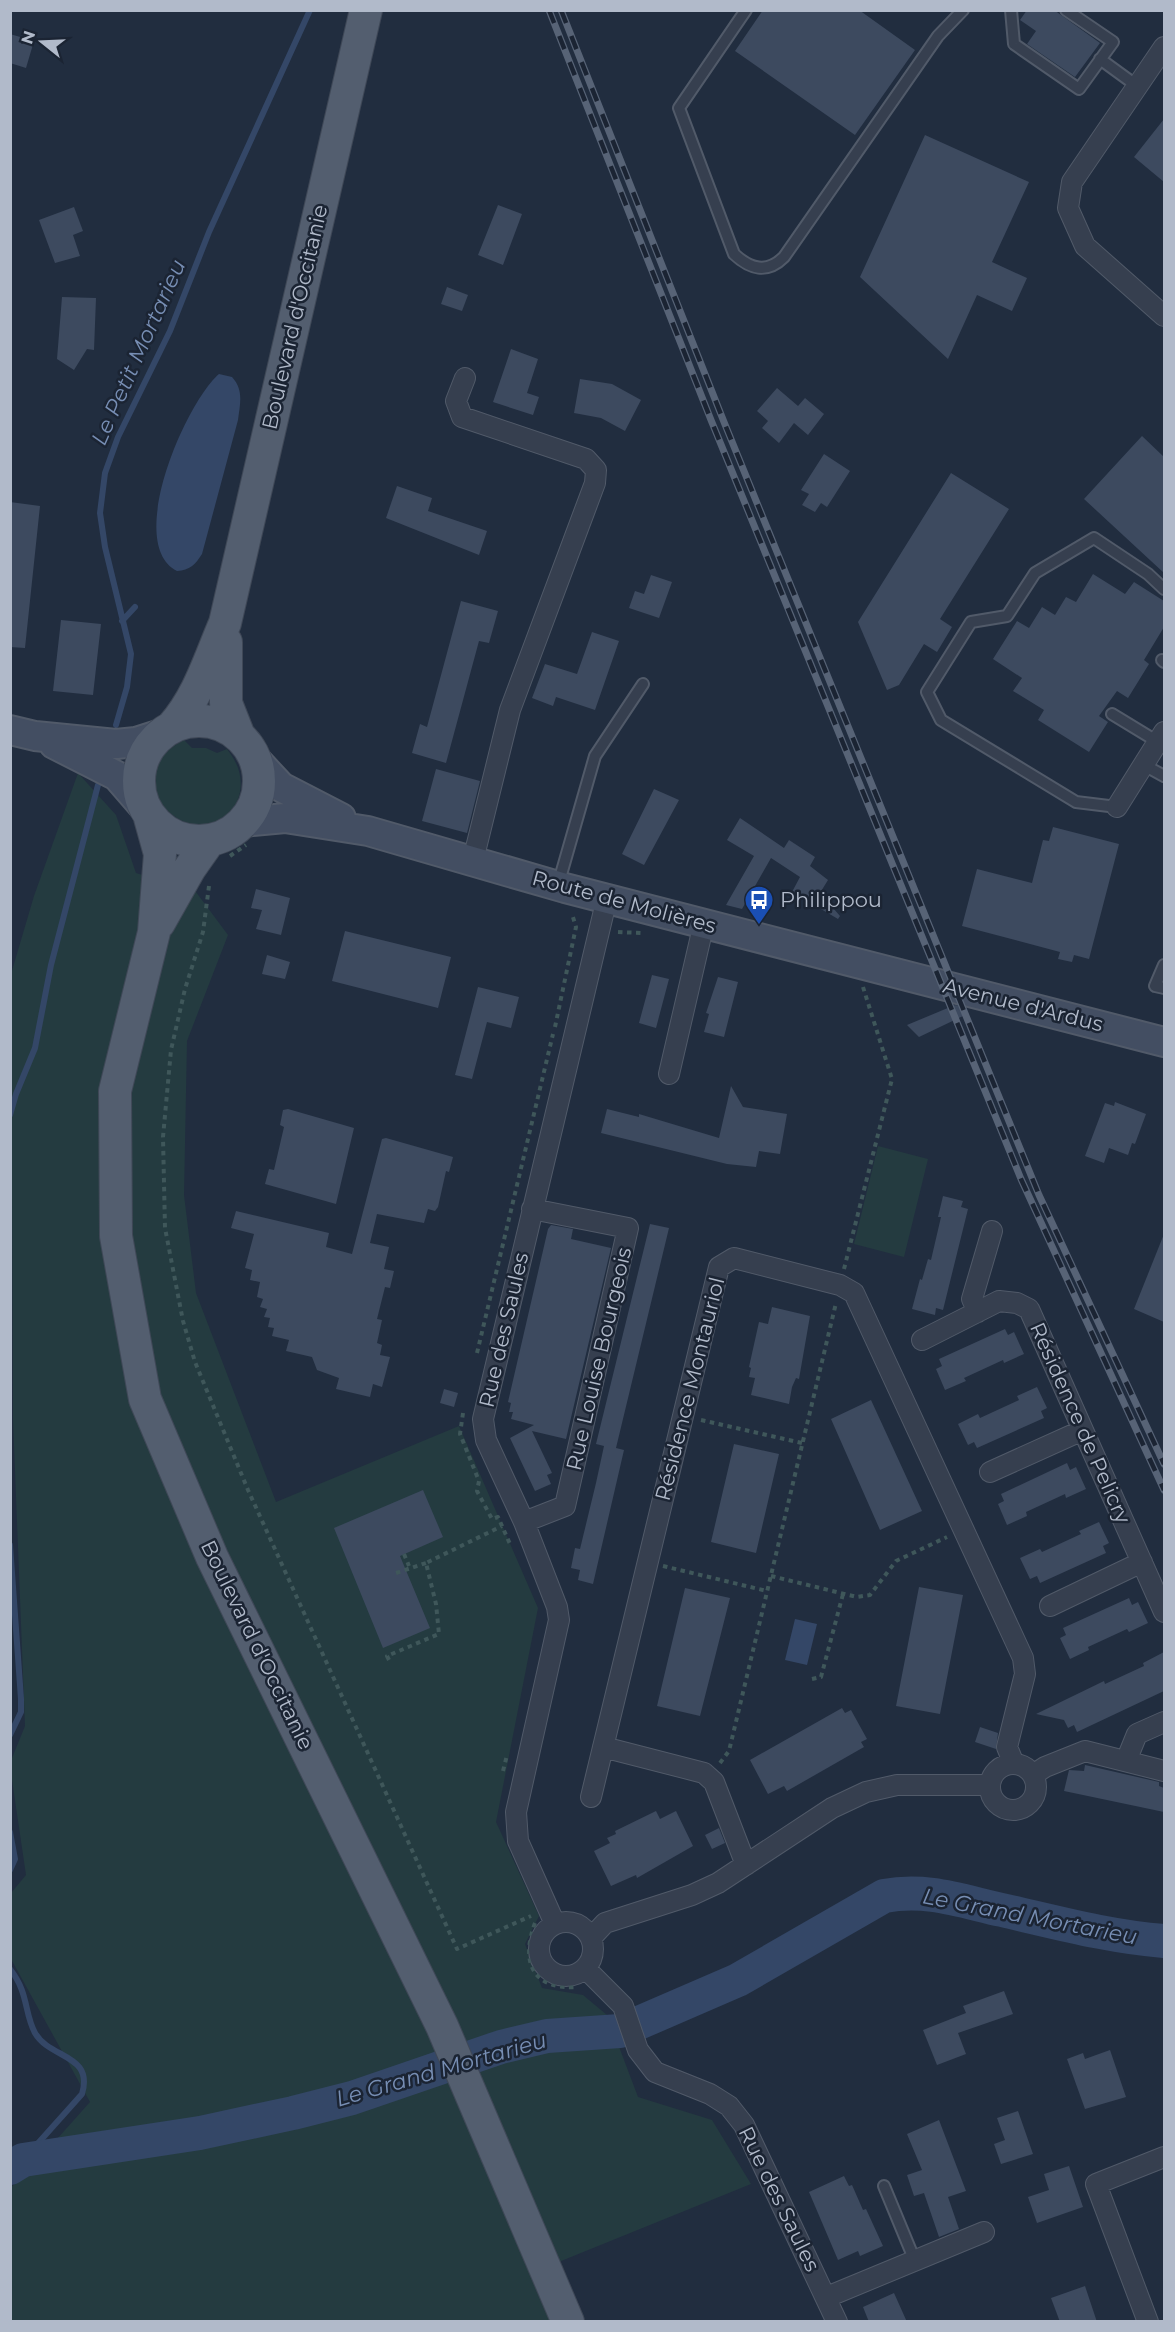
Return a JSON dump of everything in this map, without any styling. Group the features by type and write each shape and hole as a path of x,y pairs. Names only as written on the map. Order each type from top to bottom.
{"main road":[{"name":"Boulevard d'Occitanie","path":"167,730 188,709 199,689 225,623 366,10"},
{"name":"Boulevard d'Occitanie","path":"225,623 226,704 247,747"},
{"path":"200,721 227,728 247,747 259,787 256,800 243,822 222,838 209,841 189,841 170,835 117,776 23,733 116,744 136,742 200,721"},
{"path":"147,812 138,781 140,767 148,749 167,730"},
{"name":"Route de Molières","path":"247,747 272,779 292,794 368,831"},
{"name":"Boulevard d'Occitanie","path":"147,812 160,854 154,932 115,1091 116,1236 145,1399 213,1557 442,2026 568,2322"},
{"name":"Route de Molières","path":"243,822 285,818 368,831 558,885 869,966"},
{"name":"Boulevard d'Occitanie","path":"154,932 190,868 209,841"},
{"name":"Avenue d'Ardus","path":"869,966 1164,1042"}],"street":[{"path":"1164,46 1072,182 1068,208 1085,246 1164,316"},
{"path":"465,378 456,401 462,417 586,459 596,470 595,483 510,710 473,860"},
{"path":"1117,807 1161,737"},
{"name":"Rue des Saules","path":"555,1924 538,1892 518,1841 516,1812 559,1620 557,1606 524,1522 486,1440 483,1419 607,898"},
{"path":"669,1074 704,922"},
{"name":"Rue Louise Bourgeois","path":"524,1522 566,1506 628,1228 532,1209"},
{"path":"978,1312 972,1299 992,1231"},
{"name":"Résidence Montauriol","path":"591,1797 719,1267 734,1258 840,1285"},
{"path":"840,1285 854,1293 1023,1658 1025,1674 1007,1747 1014,1764"},
{"name":"Résidence de Pelicry","path":"921,1340 999,1301 1029,1309 1164,1611"},
{"path":"990,1472 1083,1430"},
{"path":"1050,1606 1142,1563"},
{"path":"1126,1761 1137,1734 1164,1722"},
{"path":"603,1747 704,1773 714,1782 746,1864"},
{"path":"1033,1775 1045,1767 1085,1751 1164,1771"},
{"path":"1014,1764 1028,1769 1033,1775 1035,1794 1030,1802 1018,1810 1002,1808 996,1803 990,1785 997,1771 1014,1764"},
{"path":"591,1938 605,1923 692,1895 718,1883 832,1809 866,1792 897,1785 990,1785"},
{"path":"555,1924 576,1924 591,1938 593,1954 586,1969 575,1975 564,1977 552,1973 544,1965 539,1954 540,1942 546,1931 555,1924"},
{"name":"Rue des Saules","path":"586,1969 623,2006 638,2050 655,2072 710,2094 729,2106 744,2125 837,2322"},
{"path":"1148,2322 1096,2184 1164,2157"},
{"path":"827,2297 984,2232"}],"lane":[{"path":"746,10 679,108 734,254 747,266 761,268 775,266 784,257 938,36 963,10"},
{"path":"1011,10 1014,44 1078,89 1113,42 1066,10"},
{"path":"1100,59 1137,86"},
{"path":"1117,807 1076,802 941,720 927,692 971,622 1007,616 1035,573 1094,538 1148,574 1164,589"},
{"path":"558,885 595,756 643,684"},
{"path":"1112,714 1161,737"},
{"path":"1144,765 1164,776"},
{"path":"1164,965 1155,986 1164,988"},
{"path":"884,2186 915,2261"}],"path":[{"path":"210,881 203,932 185,988 171,1050 163,1137 165,1228 183,1321 195,1362 248,1490 457,1949 534,1915"},
{"path":"709,1778 729,1752 840,1285 892,1079 869,966"},
{"path":"683,1416 802,1443"},
{"path":"396,1572 409,1566 426,1563 502,1527"},
{"path":"771,1576 857,1597 870,1595 896,1561 964,1530"},
{"path":"404,1554 409,1566"},
{"path":"648,1562 767,1591"},
{"path":"389,1660 387,1656 439,1634 436,1604 426,1563"},
{"path":"812,1679 821,1677 843,1594"}],"green space":[{"path":"184,740 192,748 206,748 217,753 227,749 239,771 241,783 239,796 226,817 208,826 188,823 170,813 157,797 153,778 161,758"},
{"path":"78,773 116,815 136,873 196,892 228,935 187,1041 184,1195 196,1293 276,1502 459,1426 538,1608 496,1822 539,1916 525,1944 542,1988 583,1995 607,2015 638,2097 712,2120 751,2184 534,2272 553,2321 11,2321 11,2187 24,2176 90,2102 11,1959 11,1893 26,1875 10,1763 25,1726 13,1420 11,974 34,896"},
{"path":"878,1146 928,1159 904,1257 854,1244"}],"water":[{"path":"219,374 232,377 236,382 240,397 238,420 202,554 192,566 177,571 162,556 157,533 158,504 177,442 191,413 206,389"},
{"path":"795,1619 817,1624 807,1665 785,1660"}],"building":[{"path":"763,10 859,10 915,50 855,135 735,51"},
{"path":"1027,10 1054,10 1100,43 1075,77 1027,44 1036,31 1020,20"},
{"path":"10,34 34,41 26,68 10,63"},
{"path":"1164,119 1164,182 1134,157"},
{"path":"925,135 1029,182 992,262 1027,278 1012,311 977,295 948,359 860,277"},
{"path":"498,205 522,214 503,265 478,255"},
{"path":"74,207 83,231 73,235 80,256 55,263 39,220"},
{"path":"447,287 468,295 462,311 441,304"},
{"path":"62,297 96,298 94,350 87,349 74,370 57,359"},
{"path":"511,349 538,359 527,393 539,397 533,415 493,402"},
{"path":"580,379 612,384 641,400 625,431 601,418 574,413"},
{"path":"777,388 798,406 805,398 824,414 808,435 794,423 779,443 762,428 768,421 757,411"},
{"path":"1142,436 1164,457 1164,573 1084,499"},
{"path":"824,454 850,471 827,507 821,503 815,512 802,505 809,494 801,490"},
{"path":"951,473 1009,509 940,619 952,627 937,652 924,644 899,685 887,690 858,622"},
{"path":"397,486 432,498 428,511 487,531 479,555 386,518"},
{"path":"10,502 40,506 25,648 10,647"},
{"path":"1093,574 1125,594 1134,582 1164,601 1164,627 1144,660 1149,664 1128,698 1117,691 1099,716 1108,722 1089,752 1038,720 1044,710 1013,691 1022,678 993,659 1017,621 1029,628 1042,607 1055,615 1066,597 1076,602"},
{"path":"651,575 672,582 659,618 629,608 635,591 644,594"},
{"path":"461,601 498,611 489,643 479,641 446,763 412,753 420,724 427,727"},
{"path":"61,620 101,624 93,695 53,691"},
{"path":"592,632 619,641 595,710 556,697 553,706 532,698 545,664 577,674"},
{"path":"436,769 480,781 467,833 422,821"},
{"path":"654,789 679,800 644,865 622,854"},
{"path":"740,818 784,848 789,840 815,857 810,866 828,880 820,893 840,916 838,919 792,892 800,877 771,858 742,909 726,905 754,856 727,840"},
{"path":"1053,827 1119,844 1089,959 1074,955 1072,962 1058,959 1060,952 962,926 977,869 1032,883 1043,840 1049,841"},
{"path":"256,889 290,898 281,935 256,929 262,910 251,908"},
{"path":"345,931 451,957 438,1008 332,981"},
{"path":"267,955 290,962 285,979 262,974"},
{"path":"652,975 669,979 656,1028 639,1023"},
{"path":"718,977 738,982 724,1037 704,1032 709,1014 706,1013"},
{"path":"478,987 519,997 511,1028 487,1022 472,1079 455,1075"},
{"path":"955,1005 959,1006 963,1016 919,1037 907,1025"},
{"path":"731,1086 743,1107 787,1114 780,1154 759,1151 756,1167 727,1164 601,1133 607,1109 639,1117 639,1114 719,1138"},
{"path":"1115,1102 1146,1114 1135,1144 1132,1143 1128,1155 1109,1148 1104,1163 1085,1156 1105,1103 1114,1106"},
{"path":"288,1109 354,1128 336,1204 265,1184 269,1169 274,1170 284,1127 280,1125 283,1110"},
{"path":"386,1138 453,1157 449,1172 446,1171 438,1207 435,1211 428,1209 424,1223 377,1214 370,1243 389,1247 384,1269 394,1271 390,1288 385,1287 377,1319 382,1320 377,1343 382,1345 380,1355 390,1357 382,1387 373,1384 370,1397 336,1389 339,1378 317,1370 312,1357 286,1351 289,1340 272,1336 274,1328 268,1327 270,1318 264,1317 267,1309 260,1307 263,1299 257,1297 260,1282 250,1280 252,1270 245,1268 254,1234 231,1228 236,1211 329,1233 326,1247 352,1254 382,1139"},
{"path":"943,1196 963,1201 961,1207 968,1209 943,1310 936,1308 935,1315 912,1309 920,1279 922,1280 928,1259 931,1260 941,1217 938,1217"},
{"path":"650,1224 669,1228 616,1448 624,1450 593,1584 578,1580 580,1570 571,1568 575,1548 580,1549 596,1483 604,1446 596,1444"},
{"path":"551,1225 573,1229 571,1239 611,1248 566,1439 532,1431 552,1473 547,1475 551,1484 535,1491 510,1438 534,1425 511,1419 513,1412 509,1412 511,1403 508,1402 548,1229"},
{"path":"1164,1234 1164,1322 1134,1309"},
{"path":"772,1307 810,1316 799,1379 796,1378 792,1387 789,1404 751,1395 755,1378 749,1377 751,1368 749,1367 759,1322 768,1324"},
{"path":"1005,1329 1008,1335 1014,1332 1024,1354 1004,1363 1003,1360 964,1378 966,1381 945,1390 936,1369 942,1366 939,1359"},
{"path":"1037,1387 1047,1408 1041,1411 1044,1418 977,1448 974,1442 968,1445 958,1424 978,1414 980,1418 1019,1400 1017,1396"},
{"path":"444,1389 458,1393 454,1407 440,1403"},
{"path":"871,1400 922,1511 880,1530 831,1419"},
{"path":"734,1444 779,1454 756,1553 711,1542"},
{"path":"1067,1463 1070,1470 1076,1467 1086,1489 1066,1498 1065,1494 1026,1512 1027,1516 1007,1525 998,1504 1004,1501 1001,1494"},
{"path":"423,1490 443,1537 400,1556 430,1628 383,1648 334,1528"},
{"path":"1099,1522 1109,1543 1103,1546 1106,1553 1040,1583 1037,1576 1030,1579 1020,1558 1040,1549 1042,1552 1081,1534 1079,1531"},
{"path":"919,1587 963,1595 940,1714 896,1706"},
{"path":"685,1588 730,1598 700,1716 657,1706"},
{"path":"1129,1598 1132,1605 1138,1602 1148,1623 1129,1632 1127,1629 1088,1647 1089,1650 1070,1659 1060,1638 1066,1635 1063,1628"},
{"path":"1164,1652 1164,1691 1077,1732 1074,1725 1068,1728 1064,1720 1036,1714 1104,1681 1105,1684 1144,1666 1143,1663"},
{"path":"842,1708 845,1713 851,1710 867,1739 861,1742 864,1747 787,1791 784,1786 768,1794 750,1760"},
{"path":"980,1727 998,1733 996,1749 975,1742"},
{"path":"1085,1765 1159,1782 1159,1786 1164,1788 1164,1812 1064,1791 1069,1770 1084,1771"},
{"path":"656,1811 660,1819 676,1811 693,1846 637,1878 636,1875 611,1886 594,1851 610,1843 607,1838 616,1834 615,1831"},
{"path":"719,1828 725,1843 712,1849 705,1835"},
{"path":"1004,1991 1013,2014 958,2033 966,2054 937,2065 923,2030 966,2013 963,2006"},
{"path":"1110,2050 1126,2097 1085,2109 1067,2059 1083,2053 1085,2059"},
{"path":"1018,2111 1033,2154 1001,2164 994,2144 1005,2140 997,2118"},
{"path":"939,2120 966,2191 948,2197 959,2229 939,2237 924,2193 914,2196 907,2175 922,2170 907,2134"},
{"path":"1069,2166 1083,2207 1037,2223 1028,2197 1049,2190 1044,2174"},
{"path":"844,2176 849,2186 852,2185 863,2210 866,2209 883,2246 860,2256 858,2251 838,2260 809,2192"},
{"path":"1085,2286 1097,2322 1060,2322 1051,2298"},
{"path":"894,2293 907,2322 869,2322 863,2307"}],"waterway":[{"name":"Le Petit Mortarieu","path":"116,725 127,687 131,654 105,547 100,513 105,473 118,437 170,331 209,232 310,10"},
{"path":"122,621 135,607"},
{"name":"Le Petit Mortarieu","path":"10,1115 35,1048 51,965 98,785"},
{"name":"Le Petit Mortarieu","path":"10,1545 21,1699 21,1712 10,1735"},
{"name":"Le Petit Mortarieu","path":"10,1832 15,1859 10,1870"},
{"name":"Le Grand Mortarieu","path":"10,2168 23,2160 200,2133 293,2113 352,2098 501,2047 547,2036 620,2031 738,1980 884,1896 915,1894 944,1897 1083,1928 1164,1941"},
{"name":"Le Petit Mortarieu","path":"10,1969 20,1986 35,2033 50,2048 76,2064 82,2071 84,2081 82,2094 23,2160"}],"railway":[{"path":"549,10 711,420 1021,1179 1164,1490"},
{"path":"561,10 724,422 1039,1195 1164,1464"}],"place":[{"name":"Philippou","path":"759,926"}]}
